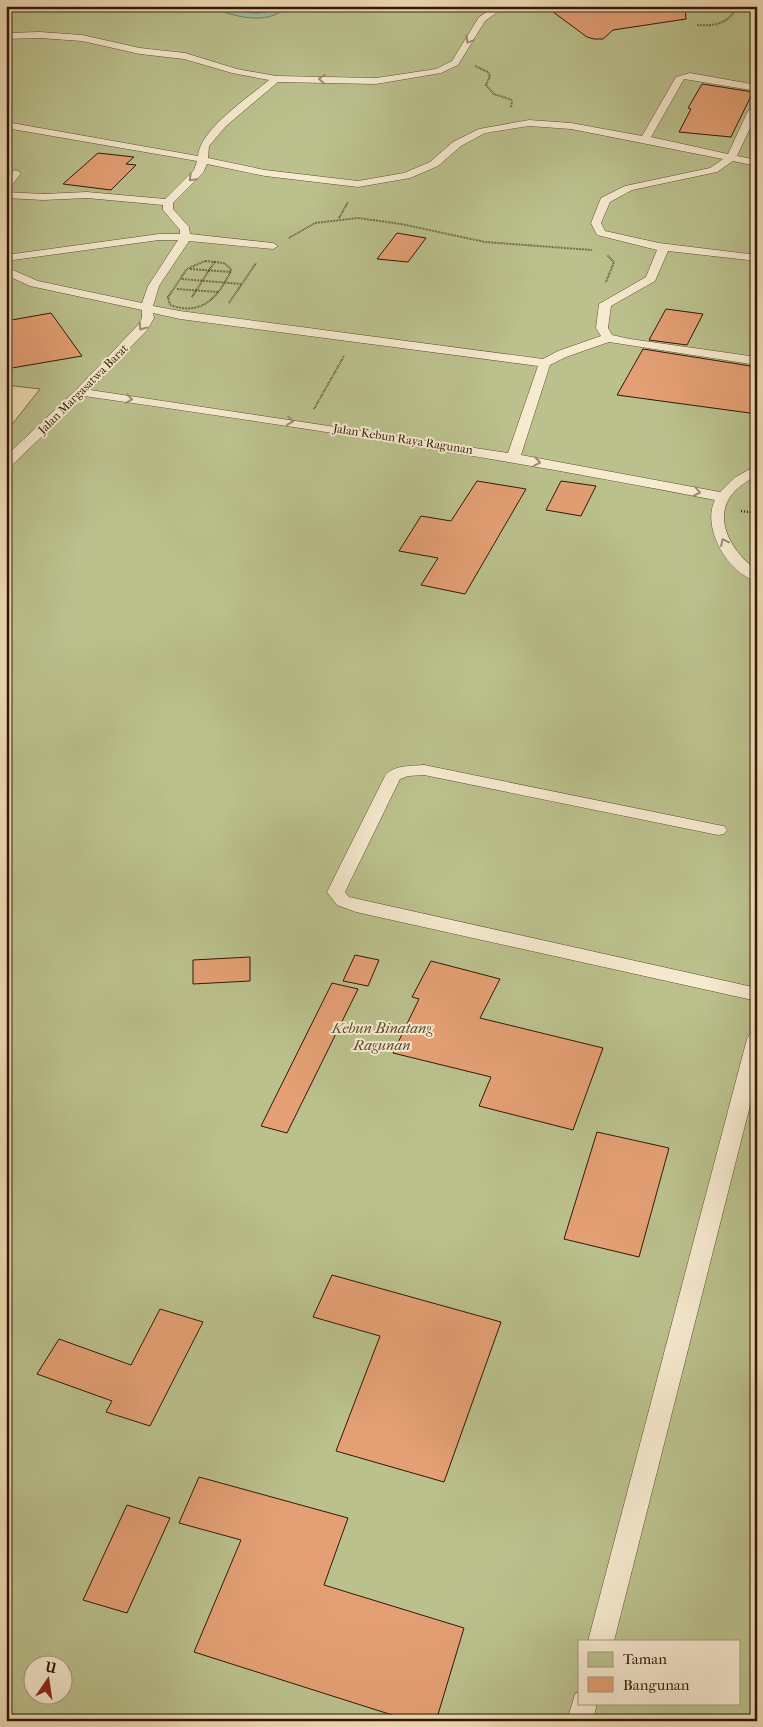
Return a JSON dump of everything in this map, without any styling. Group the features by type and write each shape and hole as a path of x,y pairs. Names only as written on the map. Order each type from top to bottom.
{"lane":[{"path":"6,10 30,6"},
{"path":"6,36 40,35 82,38 140,51 185,56 235,71 276,79 376,80 438,71 455,63 482,20 502,6"},
{"path":"645,139 682,77 690,76 757,88"},
{"path":"185,237 186,229 168,210 168,202 198,172 203,160 204,146 223,124 276,79"},
{"path":"757,109 753,111 731,158 713,170 629,188 605,200 596,223 601,233 621,240 664,248 757,258"},
{"path":"6,125 265,173 358,184 406,176 434,164 457,144 482,131 512,124 571,126 645,139 757,163"},
{"path":"6,186 16,174"},
{"path":"6,195 43,197 87,196 168,202"},
{"path":"6,258 116,241 185,237 273,246"},
{"name":"Jalan Margasatwa Barat","path":"6,463 81,392 143,327 148,318 146,309 147,296 185,237"},
{"path":"608,338 602,328 605,304 651,279 664,248"},
{"path":"6,270 34,284 146,309 184,309 217,320 306,330 545,364 562,354 608,338 630,343 757,361"},
{"path":"513,458 545,364"},
{"name":"Jalan Kebun Raya Ragunan","path":"81,392 306,423 513,458 723,497"},
{"path":"757,469 739,480 723,497 719,508 718,529 729,551 757,577"},
{"path":"718,830 424,770 406,771 393,776 336,892 343,901 356,906 757,995"},
{"path":"601,1640 757,1039"},
{"path":"580,1721 584,1704"}],"path":[{"path":"697,25 723,24 729,20 738,6"},
{"path":"455,63 478,66 488,72 490,76 486,85 488,90 496,96 512,100 507,117 512,124"},
{"path":"217,320 260,258 273,246 314,223 339,218 367,218 412,225 469,240 489,243 582,248 598,251"},
{"path":"605,253 614,262 603,289 605,304"},
{"path":"190,299 215,261"},
{"path":"215,261 229,266 231,272 213,301 203,308 184,309 175,307 167,301 187,269 197,263 215,261"},
{"path":"187,269 231,272"},
{"path":"160,277 241,284"},
{"path":"174,288 218,292"},
{"path":"306,423 354,338"}],"green space":[{"name":"Kebun Binatang Ragunan","path":"6,6 757,6 757,1721 6,1721 6,432 40,389 6,385"}],"water":[{"path":"206,6 287,6 279,13 270,17 248,18"}],"building":[{"path":"545,6 685,6 686,19 613,30 603,39 594,39 587,37"},
{"path":"702,84 753,92 731,137 679,132 691,109 688,108"},
{"path":"98,153 134,157 126,164 136,165 111,190 63,184"},
{"path":"397,233 426,238 408,262 377,259"},
{"path":"666,309 703,314 687,345 649,340"},
{"path":"51,313 82,356 6,369 6,321"},
{"path":"643,349 757,367 757,414 617,395"},
{"path":"477,481 526,489 465,594 421,585 438,558 399,551 421,516 451,521"},
{"path":"561,481 596,486 581,516 546,510"},
{"path":"355,955 379,960 368,986 343,981"},
{"path":"250,957 250,981 193,984 193,960"},
{"path":"431,961 500,979 480,1018 603,1048 573,1130 479,1106 491,1077 393,1053 419,999 412,997"},
{"path":"332,983 358,989 287,1133 261,1126"},
{"path":"597,1132 669,1148 639,1257 564,1239"},
{"path":"332,1275 501,1322 444,1482 336,1451 380,1336 313,1317"},
{"path":"160,1309 203,1322 150,1426 106,1412 112,1401 37,1374 59,1339 131,1365"},
{"path":"199,1477 348,1518 324,1585 464,1628 436,1721 411,1721 194,1652 241,1540 179,1523"},
{"path":"127,1505 170,1518 127,1613 83,1600"}]}
